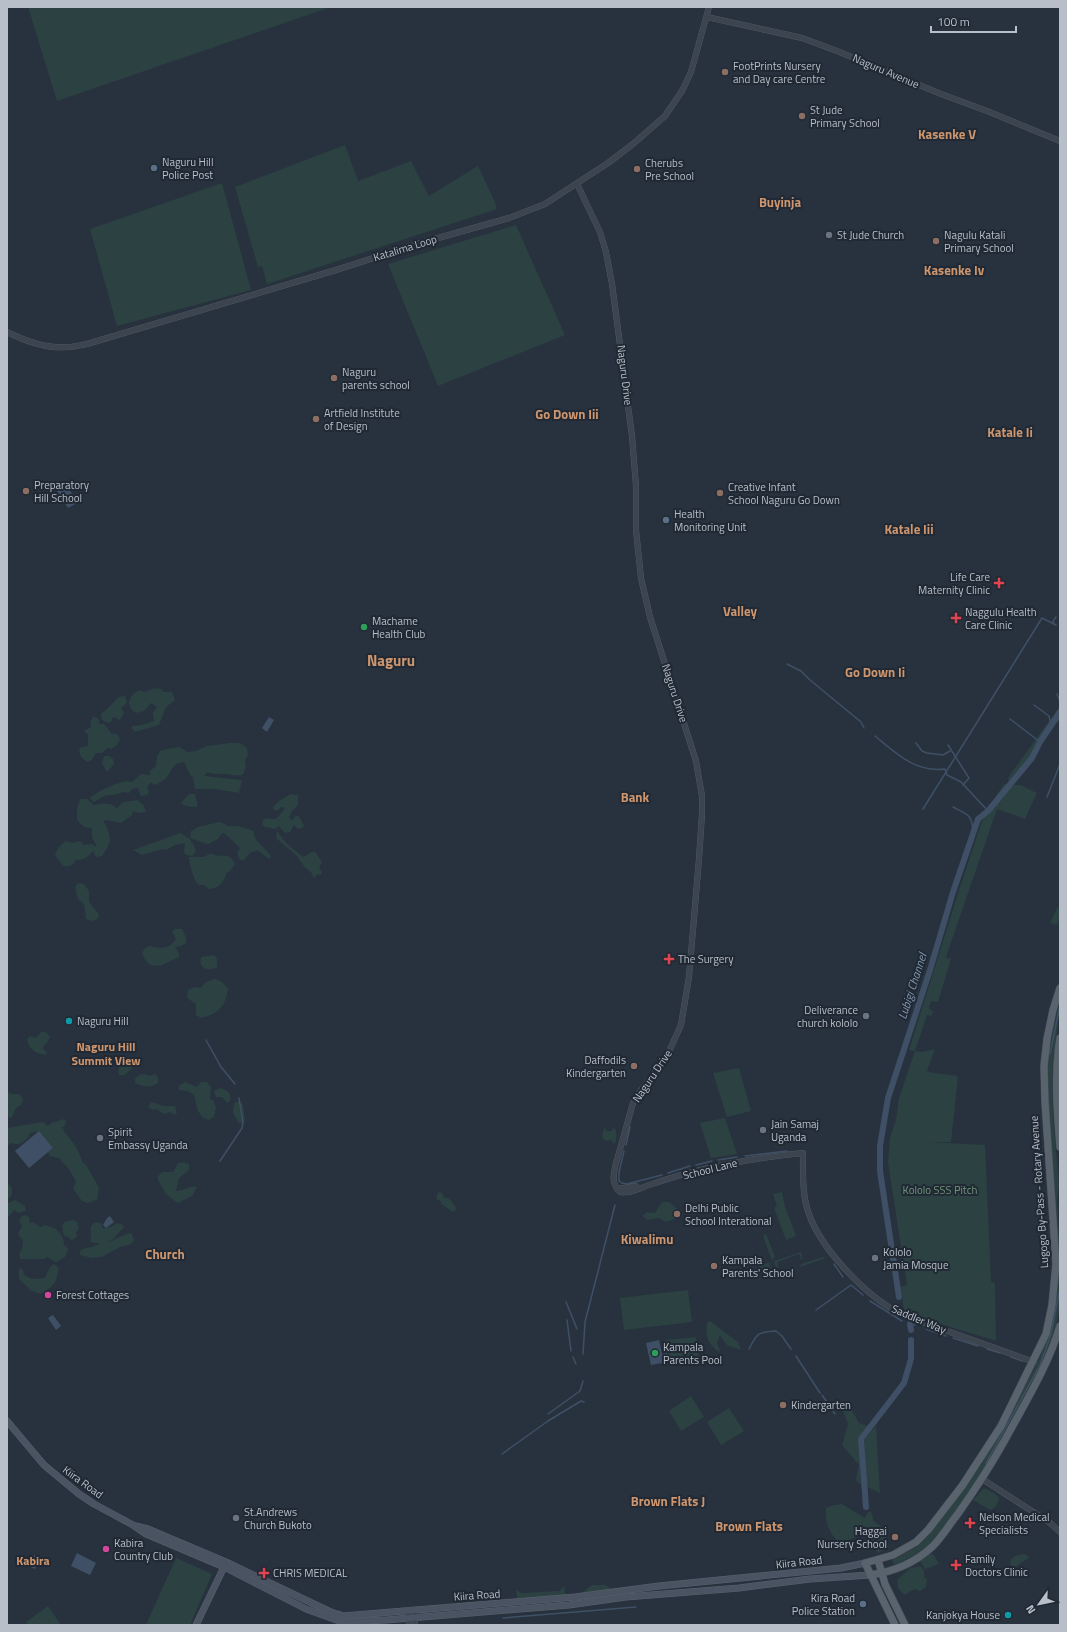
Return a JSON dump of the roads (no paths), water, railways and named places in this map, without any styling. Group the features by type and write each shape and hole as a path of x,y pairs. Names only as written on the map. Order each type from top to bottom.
{"main road":[{"name":"Lugogo By-Pass - Rotary Avenue","path":"865,1563 893,1555 916,1542 928,1530 962,1486 1001,1426 1034,1362 1046,1334 1052,1305 1056,1264 1044,1102 1044,1073 1047,1039 1053,1010 1060,988"},
{"path":"1060,1038 1056,1070 1060,1147"},
{"path":"870,1575 898,1568 933,1546 956,1517 982,1479 1039,1381 1060,1326"},
{"name":"Kiira Road","path":"7,1421 44,1465 79,1494 94,1504 133,1525 146,1534 225,1564 335,1614 354,1615 575,1597 659,1586 841,1568 865,1563"},
{"path":"944,1509 946,1515 949,1517 956,1517"},
{"path":"878,1560 882,1573 905,1625"},
{"path":"865,1563 895,1625"},
{"path":"196,1625 225,1564"},
{"name":"Kiira Road","path":"225,1564 306,1609 333,1619 350,1622 568,1605 626,1597 739,1588 810,1579 870,1575"},
{"path":"386,1620 394,1625"}],"street":[{"name":"Katalima Loop","path":"7,332 36,342 60,347 87,344 336,270 417,244 509,218 544,204 577,184 633,144 665,116 682,90 691,72 709,7"},
{"name":"Naguru Avenue","path":"707,17 802,38 837,50 941,94 1060,141"},
{"name":"Naguru Drive","path":"577,184 600,232 606,252 612,284 632,436 636,486 636,530 641,578 650,617 693,748 700,777 702,796 700,859 689,978 681,1025 666,1058 641,1090 633,1103 613,1177 614,1184 618,1190"},
{"name":"School Lane","path":"618,1190 651,1184 732,1162 803,1153"},
{"name":"Saddler Way","path":"803,1153 806,1200 812,1221 837,1260 866,1290 893,1310 905,1316 1034,1362"},
{"path":"982,1479 1049,1522 1060,1532"},
{"path":"409,1625 411,1610"},
{"path":"411,1618 415,1625"}],"water":[{"path":"67,485 77,503 68,508 57,491"},
{"path":"269,717 274,720 267,732 262,728"},
{"path":"109,1127 111,1130 115,1131 116,1139 112,1139 110,1133 107,1131"},
{"path":"39,1131 53,1148 29,1168 15,1151"},
{"path":"110,1216 114,1222 106,1228 103,1225"},
{"path":"53,1315 61,1326 56,1330 48,1318"},
{"name":"Kampala Parents Pool","path":"659,1340 662,1354 667,1353 668,1362 651,1365 646,1343"},
{"path":"77,1553 96,1563 90,1575 71,1566"},
{"path":"34,1555 45,1560 43,1565 38,1563 35,1569 28,1566"}],"waterway":[{"path":"1054,624 1053,621 1056,617"},
{"path":"923,809 1042,618 1056,625"},
{"path":"787,664 801,671 861,722 864,728"},
{"path":"1057,694 1060,701"},
{"path":"1034,705 1049,716 1051,726"},
{"name":"Lubigi Channel","path":"899,1297 880,1171 880,1146 888,1098 930,970 953,892 978,819 988,811 1032,758 1040,742 1060,712"},
{"path":"1010,719 1040,742"},
{"path":"875,736 898,755 915,765 924,768 945,769 947,775 961,782 988,811"},
{"path":"916,743 922,751 927,753 943,755 950,751"},
{"path":"948,745 969,778 963,785"},
{"path":"1047,797 1060,764"},
{"path":"953,807 969,816 972,822 973,832"},
{"path":"1050,1054 1060,1005"},
{"path":"206,1040 221,1067 235,1084"},
{"path":"220,1161 242,1128 243,1122 239,1098"},
{"path":"626,1145 630,1127"},
{"path":"619,1172 624,1151"},
{"path":"745,1156 787,1151"},
{"path":"718,1160 737,1157"},
{"path":"696,1165 712,1161"},
{"path":"668,1173 690,1166"},
{"path":"619,1172 619,1181 627,1184 662,1175"},
{"path":"583,1354 585,1322 615,1205"},
{"path":"834,1264 843,1277"},
{"path":"816,1310 851,1285 863,1295"},
{"path":"986,1463 1040,1365 1051,1334 1059,1293"},
{"path":"870,1301 902,1321"},
{"path":"566,1302 577,1329"},
{"path":"567,1320 571,1351"},
{"name":"Lubigi Channel","path":"910,1324 915,1325"},
{"name":"Lubigi Channel","path":"910,1324 911,1330"},
{"path":"926,1329 946,1336"},
{"path":"749,1349 759,1334 776,1331 782,1336 791,1349"},
{"path":"953,1338 978,1346"},
{"name":"Lubigi Channel","path":"866,1507 861,1439 904,1383 911,1359 911,1340"},
{"path":"987,1349 1000,1353"},
{"path":"796,1356 820,1393"},
{"path":"573,1357 576,1364"},
{"path":"1011,1357 1022,1361"},
{"path":"548,1414 580,1391 583,1381"},
{"path":"822,1395 835,1414"},
{"path":"502,1454 548,1421 581,1401 584,1402"},
{"path":"503,1618 636,1607"},
{"path":"333,1610 341,1612"}],"place":[{"name":"FootPrints Nursery and Day care Centre","path":"725,72"},
{"name":"St Jude Primary School","path":"802,116"},
{"name":"Naguru Hill Police Post","path":"154,168"},
{"name":"Cherubs Pre School","path":"637,169"},
{"name":"St Jude Church","path":"829,235"},
{"name":"Nagulu Katali Primary School","path":"936,241"},
{"name":"Naguru parents school","path":"334,378"},
{"name":"Artfield Institute of Design","path":"316,419"},
{"name":"Preparatory Hill School","path":"26,491"},
{"name":"Creative Infant School Naguru Go Down","path":"720,493"},
{"name":"Health Monitoring Unit","path":"666,520"},
{"name":"Life Care Maternity Clinic","path":"999,583"},
{"name":"Naggulu Health Care Clinic","path":"956,618"},
{"name":"Machame Health Club","path":"364,627"},
{"name":"The Surgery","path":"669,959"},
{"name":"Deliverance church kololo","path":"866,1016"},
{"name":"Naguru Hill","path":"69,1021"},
{"name":"Daffodils Kindergarten","path":"634,1066"},
{"name":"Jain Samaj Uganda","path":"763,1130"},
{"name":"Spirit Embassy Uganda","path":"100,1138"},
{"name":"Delhi Public School Interational","path":"677,1214"},
{"name":"Kololo Jamia Mosque","path":"875,1258"},
{"name":"Kampala Parents' School","path":"714,1266"},
{"name":"Forest Cottages","path":"48,1295"},
{"name":"Kampala Parents Pool","path":"655,1353"},
{"name":"Kindergarten","path":"783,1405"},
{"name":"St.Andrews Church Bukoto","path":"236,1518"},
{"name":"Nelson Medical Specialists","path":"970,1523"},
{"name":"Haggai Nursery School","path":"895,1537"},
{"name":"Kabira Country Club","path":"106,1549"},
{"name":"Family Doctors Clinic","path":"956,1565"},
{"name":"CHRIS MEDICAL","path":"264,1573"},
{"name":"Kira Road Police Station","path":"863,1604"},
{"name":"Kanjokya House","path":"1008,1615"}],"district":[{"name":"Kasenke V","path":"947,134"},
{"name":"Buyinja","path":"780,202"},
{"name":"Kasenke Iv","path":"954,270"},
{"name":"Go Down Iii","path":"567,414"},
{"name":"Katale Ii","path":"1010,432"},
{"name":"Katale Iii","path":"909,529"},
{"name":"Valley","path":"740,611"},
{"name":"Naguru","path":"391,660"},
{"name":"Go Down Ii","path":"875,672"},
{"name":"Bank","path":"635,797"},
{"name":"Naguru Hill Summit View","path":"106,1053"},
{"name":"Kiwalimu","path":"647,1239"},
{"name":"Church","path":"165,1254"},
{"name":"Brown Flats J","path":"668,1501"},
{"name":"Brown Flats","path":"749,1526"},
{"name":"Kabira","path":"33,1560"}],"park label":[{"name":"Kololo SSS Pitch","path":"940,1190"}]}
